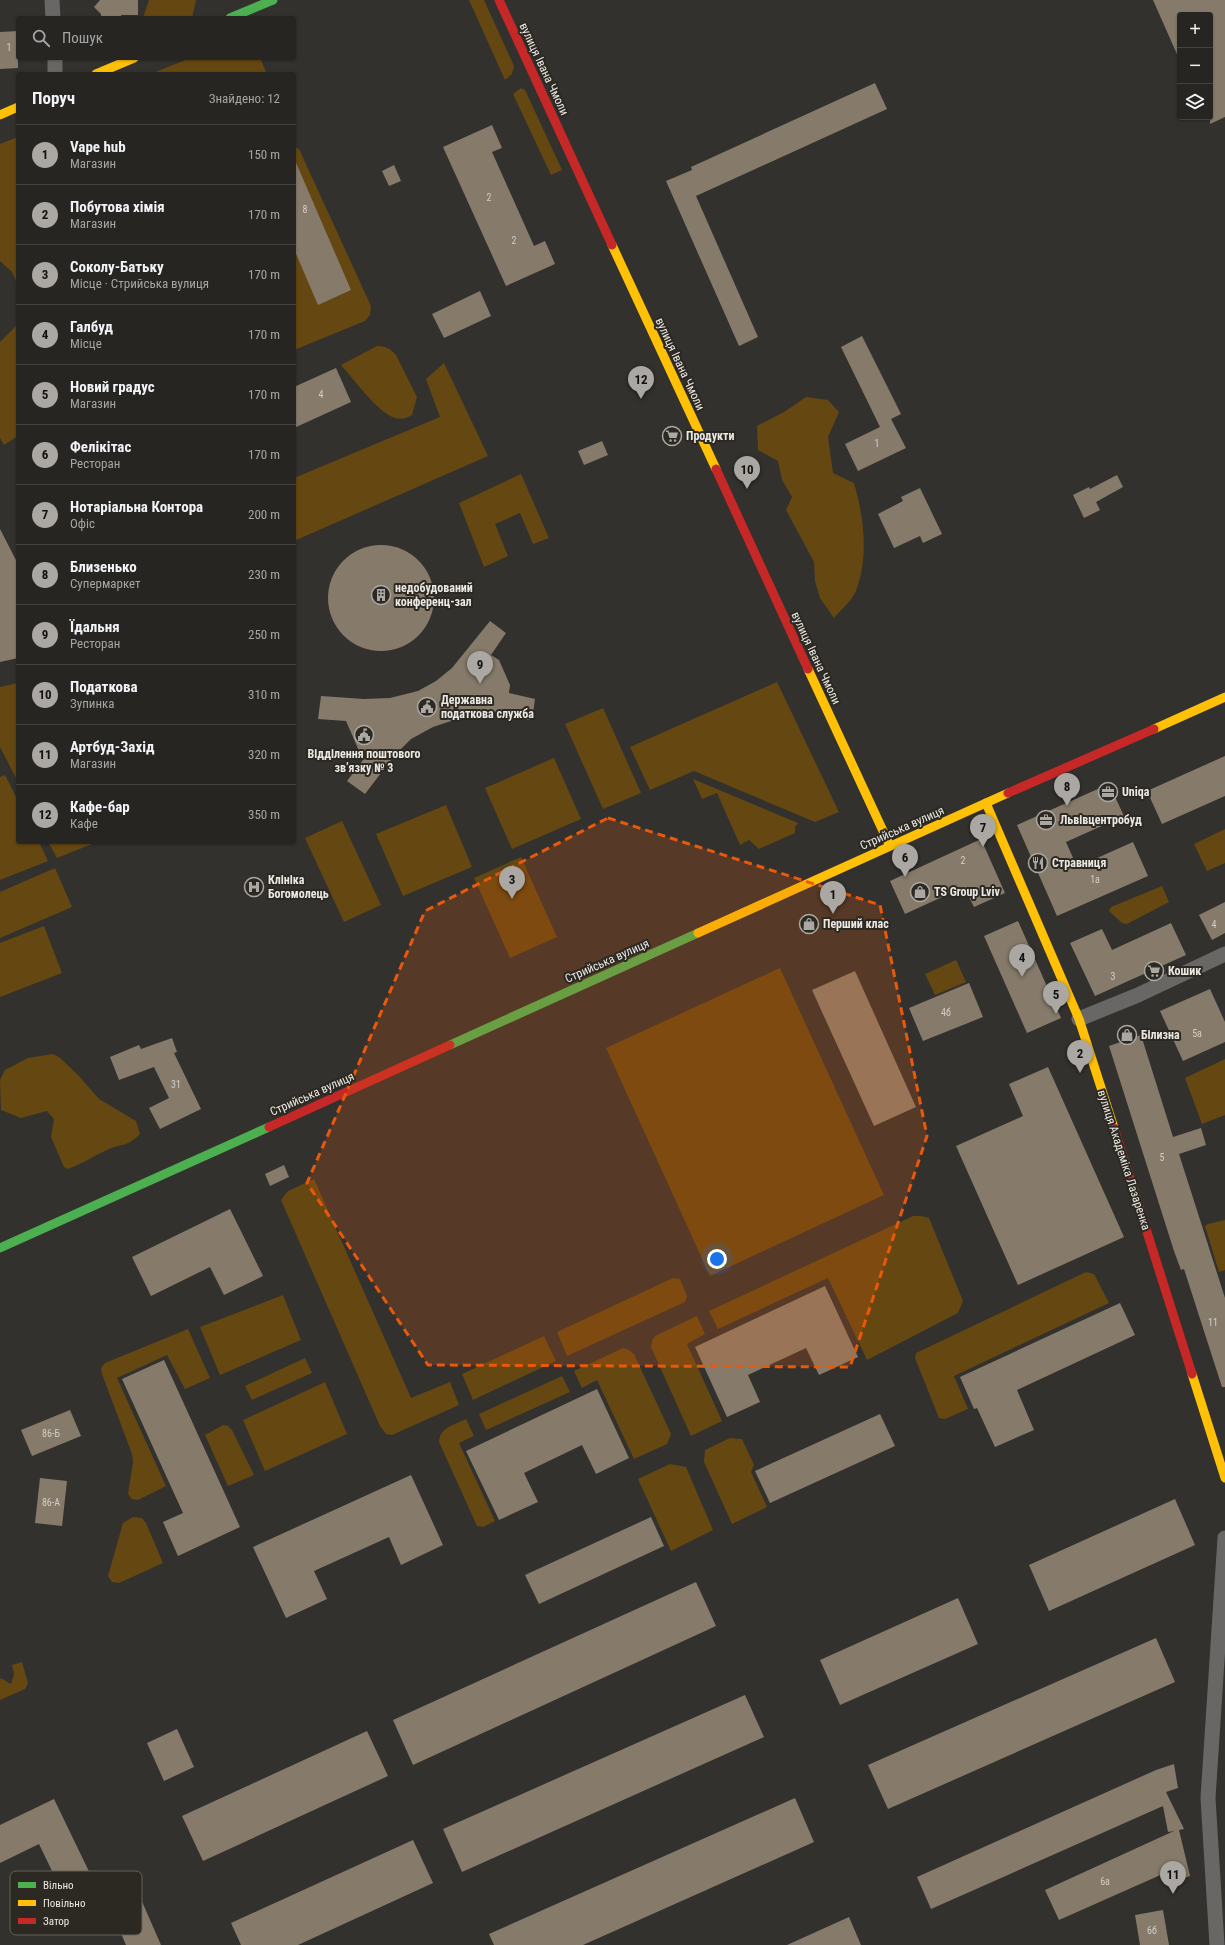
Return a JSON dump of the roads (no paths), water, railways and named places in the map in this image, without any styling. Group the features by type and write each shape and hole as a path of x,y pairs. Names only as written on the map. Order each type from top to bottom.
{"street":[{"path":"52,0 53,16"},
{"path":"235,16 273,0"},
{"name":"вулиця Івана Чмоли","path":"499,0 890,846"},
{"path":"55,60 56,72"},
{"path":"101,72 129,60"},
{"path":"0,114 16,108"},
{"name":"Стрийська вулиця","path":"0,1248 890,846 1225,697"},
{"name":"вулиця Академіка Лазаренка","path":"986,803 1079,1019 1225,1478"},
{"path":"1079,1019 1138,995 1225,954"},
{"path":"1217,1945 1208,1798 1225,1538"}],"place":[{"name":"Кафе-бар","path":"641,399"},
{"name":"Продукти","path":"672,436"},
{"name":"Податкова","path":"747,489"},
{"name":"недобудований конференц-зал","path":"381,595"},
{"name":"Їдальня","path":"480,684"},
{"name":"Державна податкова служба","path":"427,707"},
{"name":"Відділення поштового зв’язку № 3","path":"364,735"},
{"name":"Uniqa","path":"1108,792"},
{"name":"Близенько","path":"1067,806"},
{"name":"Львівцентробуд","path":"1046,820"},
{"name":"Нотаріальна Контора","path":"983,847"},
{"name":"Стравниця","path":"1038,863"},
{"name":"Фелікітас","path":"905,877"},
{"name":"Клініка Богомолець","path":"254,887"},
{"name":"TS Group Lviv","path":"920,892"},
{"name":"Соколу-Батьку","path":"512,899"},
{"name":"Vape hub","path":"833,914"},
{"name":"Перший клас","path":"809,924"},
{"name":"Кошик","path":"1154,971"},
{"name":"Галбуд","path":"1022,977"},
{"name":"Новий градус","path":"1056,1014"},
{"name":"Білизна","path":"1127,1035"},
{"name":"Побутова хімія","path":"1080,1073"},
{"name":"Артбуд-Захід","path":"1173,1894"}]}
